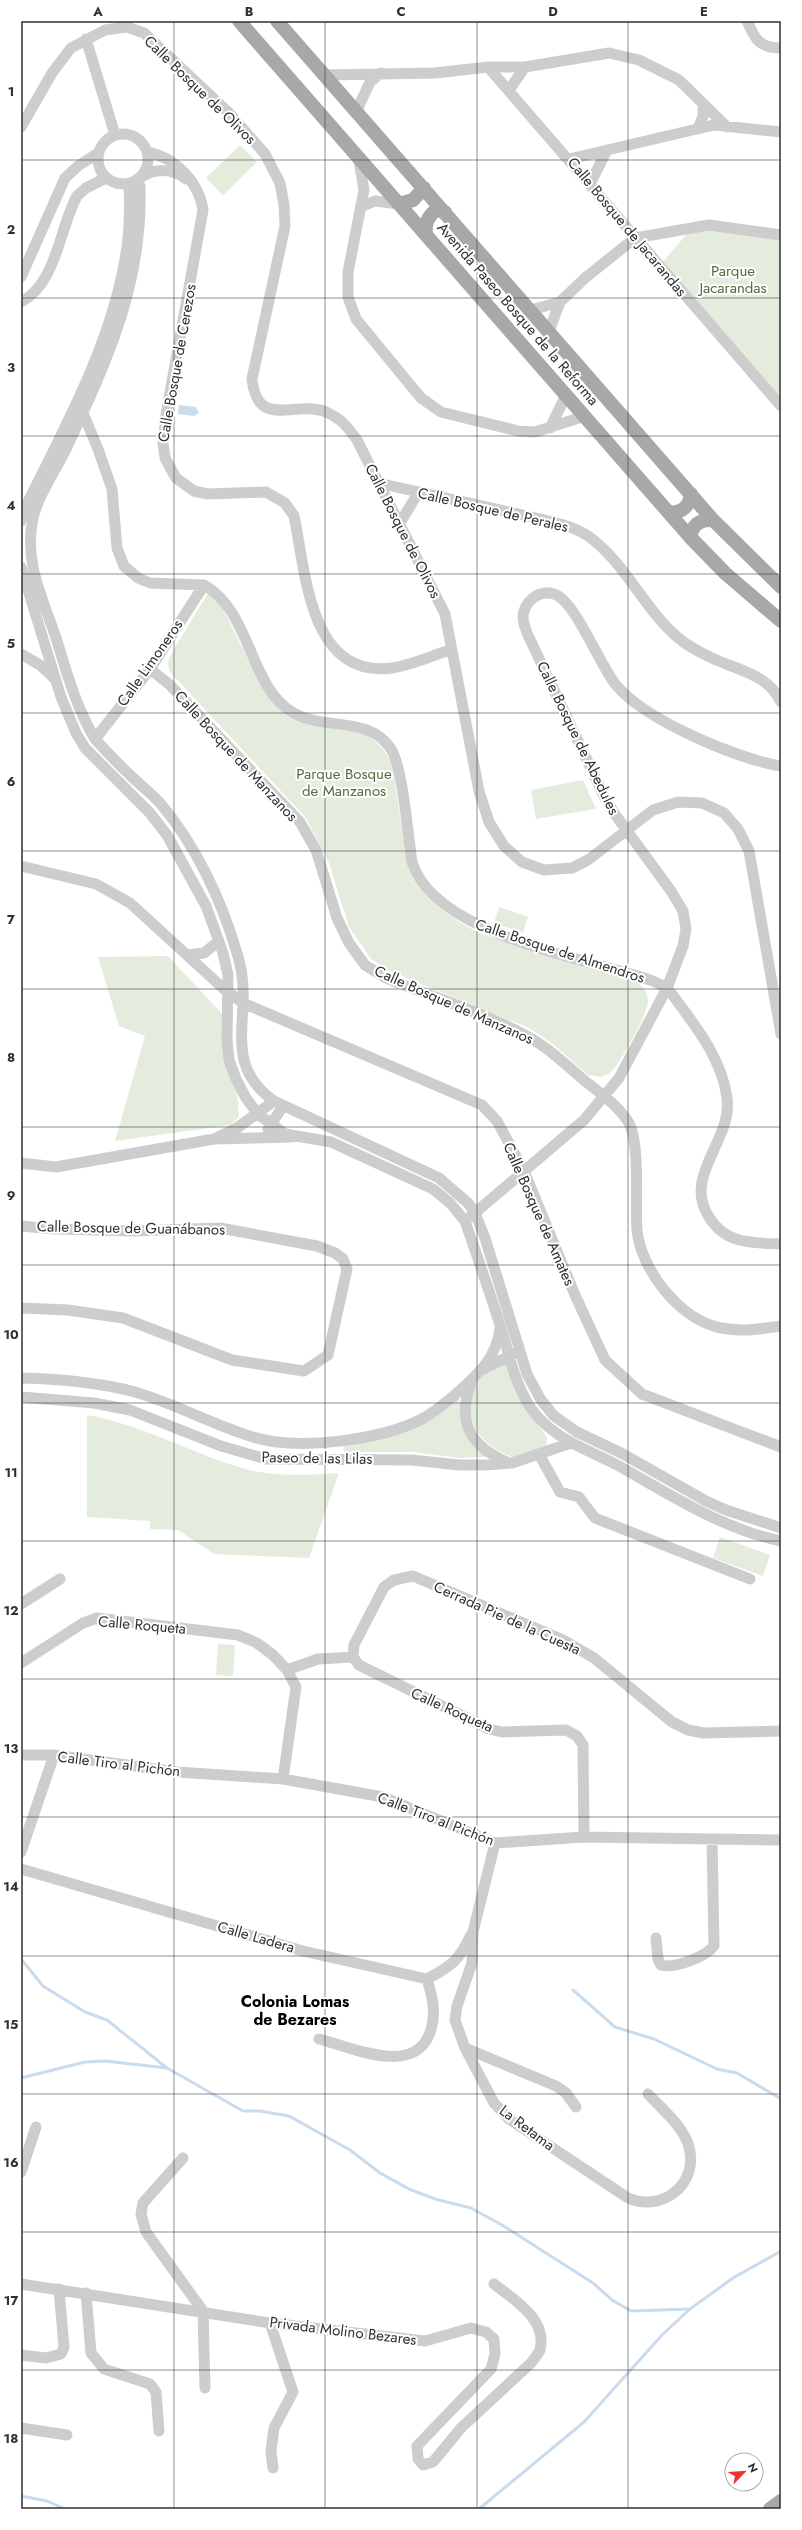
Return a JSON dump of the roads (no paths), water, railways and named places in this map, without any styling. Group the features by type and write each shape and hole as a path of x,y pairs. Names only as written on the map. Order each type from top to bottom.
{"main road":[{"name":"Avenida Paseo Bosque de la Reforma","path":"239,21 359,161 399,204 671,513 690,537 725,573 781,621"},
{"name":"Avenida Paseo Bosque de la Reforma","path":"277,21 357,110 713,520 780,585"},
{"path":"399,204 413,200 424,188"},
{"path":"426,235 425,227 430,215 436,210 445,212"},
{"path":"671,513 685,508 690,502 691,494"},
{"path":"690,537 692,529 697,522 705,519 713,520"},
{"path":"770,2509 781,2501"}],"street":[{"path":"747,21 754,38 768,48 781,48"},
{"name":"Calle Bosque de Olivos","path":"21,127 52,73 71,48 105,30 127,27 144,33 229,113 265,154 280,183 285,226 252,379 254,395 261,405 274,411 310,408 328,412 344,423 357,440 439,600 448,630 450,650 479,791 488,822 504,846 522,862 544,870 572,868 588,860 653,810 678,802 702,803 724,813 738,829 749,851 781,1034"},
{"path":"86,39 114,135"},
{"path":"326,75 435,73 488,66 525,67 609,54 639,60 679,80 727,126"},
{"name":"Calle Bosque de Jacarandas","path":"488,66 781,406"},
{"path":"509,90 525,67"},
{"path":"357,110 370,82 381,73"},
{"path":"698,129 703,116 703,104"},
{"path":"569,159 714,125 781,132"},
{"path":"21,277 65,178 78,166 98,153 104,142 114,135 124,134 134,137 142,143 147,152 147,166 136,183 127,245 114,303 83,388 26,506 21,521"},
{"path":"590,184 607,150"},
{"name":"Calle Bosque de Cerezos","path":"147,152 170,160 184,172 194,186 202,204 203,218 166,415 163,451 167,466 181,483 194,490 208,494 266,492 285,503 294,516 317,623 330,644 344,657 372,668 392,668 450,650"},
{"path":"98,153 98,167 106,178 114,183 136,183"},
{"path":"359,161 363,175 363,206 348,272 348,297 356,319 421,398 441,412 518,431 535,432 585,416"},
{"name":"Calle Bosque de Cerezos","path":"136,183 151,172 170,171 183,176 194,186"},
{"path":"21,302 31,297 49,270 70,208 77,196 86,188 106,178"},
{"path":"136,183 140,231 133,278 115,336 83,413 36,508 30,541 33,570 72,690 95,739 159,802 178,827 200,864 218,901 236,949 242,973 243,1003 240,1039 245,1065 254,1082 279,1104 439,1178 459,1194 475,1213 529,1378 541,1400 565,1424 623,1454 706,1501 733,1513 781,1528"},
{"path":"363,206 375,201 399,204"},
{"path":"549,331 560,302 585,278 635,238 668,230 709,225 781,235"},
{"path":"530,310 560,302"},
{"path":"550,428 566,395"},
{"path":"83,413 112,489 117,548 124,566 138,578 150,583 204,585"},
{"name":"Calle Bosque de Perales","path":"378,483 545,520 570,527 588,536 607,553 676,635 712,658 751,673 765,682 781,702"},
{"path":"400,523 418,493"},
{"path":"33,570 21,569 54,678 76,733 86,748 149,812 167,835 206,906 219,941 228,975 229,993 227,1040 229,1060 241,1089 258,1114 272,1125 292,1137"},
{"name":"Calle Limoneros","path":"95,739 150,669 204,585"},
{"name":"Calle Bosque de Almendros","path":"204,585 218,594 226,604 269,687 286,708 302,717 370,730 387,743 397,764 414,870 422,882 440,900 461,916 483,929 637,976 667,988"},
{"name":"Calle Bosque de Abedules","path":"465,1221 584,1120 619,1078 667,988 683,946 686,929 683,910 614,813 604,796 527,633 523,618 527,603 539,594 554,594 566,602 578,618 603,668 617,687 642,709 687,732 757,762 781,766"},
{"path":"21,654 40,665 54,678"},
{"name":"Calle Bosque de Manzanos","path":"150,669 170,685 300,822 320,860 342,931 366,965 386,978 526,1035 548,1050 604,1096 628,1121 633,1137 637,1231 642,1252 652,1274 668,1294 693,1316 720,1328 750,1331 781,1326"},
{"name":"Calle Bosque de Amates","path":"21,866 96,884 130,903 229,993 243,1003 482,1104 497,1121 524,1170 575,1295 605,1360 642,1394 781,1448"},
{"path":"187,955 204,953 219,941"},
{"path":"667,988 709,1049 722,1077 728,1098 727,1113 723,1129 704,1171 700,1190 704,1211 716,1229 730,1238 748,1243 781,1244"},
{"path":"214,1139 237,1128 258,1114 279,1104"},
{"path":"247,1138 262,1133 272,1125 279,1104"},
{"path":"21,1163 56,1167 214,1139 292,1137 330,1142 433,1189 450,1203 465,1221 500,1326 515,1378 531,1408 545,1425 571,1443 618,1466 700,1512 722,1522 781,1541"},
{"name":"Calle Bosque de Guanábanos","path":"21,1226 54,1229 134,1231 220,1228 317,1246 335,1253 342,1259 347,1269 328,1355 304,1371 232,1360 123,1318 68,1310 21,1308"},
{"name":"Paseo de las Lilas","path":"21,1378 63,1380 116,1388 150,1397 255,1438 309,1444 330,1442 380,1433 411,1424 434,1411 472,1380 481,1370 494,1352 500,1326"},
{"name":"Paseo de las Lilas","path":"481,1370 520,1351"},
{"path":"472,1380 464,1406 469,1431 484,1450 512,1464"},
{"name":"Paseo de las Lilas","path":"21,1398 94,1403 124,1409 152,1418 222,1446 266,1459 319,1461 412,1460 459,1465 512,1464 540,1456 571,1443"},
{"path":"540,1456 560,1492 579,1498 595,1518 750,1579"},
{"name":"Cerrada Pie de la Cuesta","path":"353,1657 354,1645 384,1587 394,1580 413,1576 563,1640 594,1658 672,1722 688,1730 704,1733 781,1730"},
{"path":"21,1604 60,1579"},
{"name":"Calle Roqueta","path":"21,1663 83,1623 97,1618 238,1635 265,1649 287,1670 296,1687 283,1779"},
{"path":"287,1670 328,1657 353,1657"},
{"name":"Calle Roqueta","path":"353,1657 365,1670 489,1729 502,1732 566,1730 577,1736 583,1745 584,1837"},
{"name":"Calle Tiro al Pichón","path":"21,1755 54,1755 177,1772 283,1779 383,1797 495,1844 584,1837 781,1840"},
{"path":"21,1852 54,1755"},
{"path":"656,1938 658,1959 661,1965 668,1967 707,1954 714,1946 712,1839"},
{"name":"La Retama","path":"495,1844 473,1932 472,1963 457,2006 455,2020 465,2048 494,2103 509,2119 637,2202 649,2202 665,2198 680,2189 689,2175 692,2160 689,2146 681,2130 648,2094"},
{"name":"Calle Ladera","path":"21,1869 303,1951 427,1979"},
{"path":"319,2039 390,2057 405,2057 418,2052 427,2040 434,2023 434,2003 427,1979 450,1967 460,1957 473,1932"},
{"path":"465,2048 556,2086 566,2093 576,2107"},
{"path":"21,2172 36,2127"},
{"path":"183,2158 143,2203 141,2214 146,2232 203,2312 204,2388"},
{"name":"Privada Molino Bezares","path":"21,2284 270,2323 425,2341 471,2328 486,2332 494,2339 495,2354 491,2369 417,2446 418,2459 423,2465 433,2462 461,2428 531,2363 540,2350 539,2334 532,2317 522,2304 494,2284"},
{"path":"21,2355 46,2358 60,2354 64,2347 59,2289"},
{"path":"86,2293 91,2353 104,2369 150,2384 156,2392 159,2431"},
{"path":"270,2323 293,2392 274,2428 272,2451 273,2468"},
{"path":"21,2428 67,2435"}],"water":[{"path":"179,405 196,407 199,413 194,416 178,414"}],"waterway":[{"path":"21,1959 43,1986 85,2012 107,2020 167,2068 243,2111 260,2111 289,2116 350,2150 380,2173 409,2189 435,2199 471,2208 502,2225 593,2283 612,2300 631,2311 690,2309"},
{"path":"573,1990 615,2027 654,2039 717,2069 737,2073 781,2099"},
{"path":"21,2078 85,2062 105,2061 167,2068"},
{"path":"479,2509 584,2422 662,2335 690,2309 733,2278 781,2251"},
{"path":"21,2496 47,2501 65,2509"}],"district":[{"name":"Colonia Lomas de Bezares","path":"295,2010"}],"park label":[{"name":"Parque Jacarandas","path":"733,280"},
{"name":"Parque Bosque de Manzanos","path":"344,782"}]}
